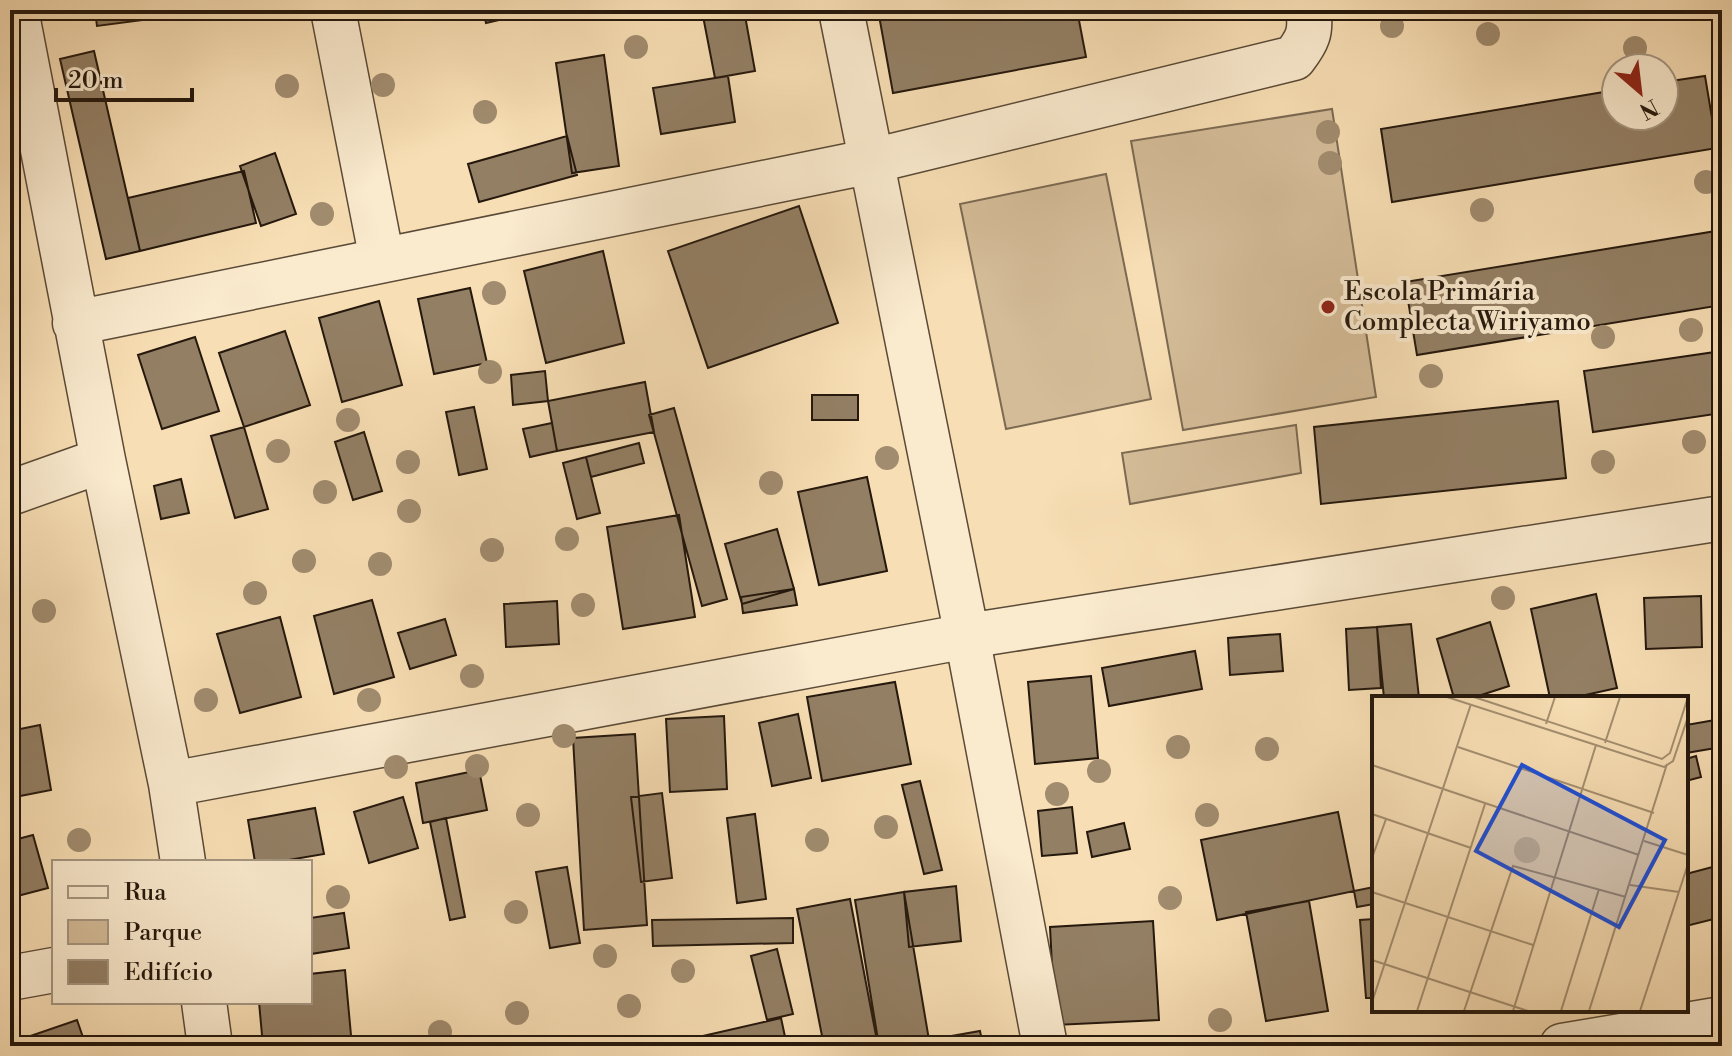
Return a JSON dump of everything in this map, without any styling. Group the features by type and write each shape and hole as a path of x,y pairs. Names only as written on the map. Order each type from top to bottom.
{"street":[{"path":"16,10 75,323 171,784 183,860"},
{"path":"333,10 382,260"},
{"path":"841,10 967,636 1045,1046"},
{"path":"75,323 872,161 1294,58 1306,42 1310,23 1308,10"},
{"path":"10,493 103,460"},
{"path":"171,784 967,636 1722,518"},
{"path":"10,978 52,970"},
{"path":"204,1004 210,1046"},
{"path":"1562,1046 1722,1019"}],"green space":[{"path":"1332,109 1376,397 1183,430 1131,141"},
{"path":"1106,174 1151,399 1006,429 960,204"},
{"path":"1296,425 1301,473 1130,504 1122,453"}],"building":[{"path":"95,10 150,10 151,19 97,26"},
{"path":"483,10 539,10 539,11 486,23"},
{"path":"744,10 755,71 715,78 702,11"},
{"path":"878,10 1077,10 1086,57 893,93"},
{"path":"94,51 140,251 106,259 60,59"},
{"path":"604,55 619,166 572,173 556,63"},
{"path":"728,76 735,122 661,134 653,88"},
{"path":"1705,76 1717,148 1392,202 1381,129 1600,93 1600,132 1680,132 1680,80"},
{"path":"567,136 577,175 479,202 468,164"},
{"path":"275,153 296,214 261,226 240,166"},
{"path":"244,171 256,223 140,251 128,198"},
{"path":"799,206 838,323 708,368 668,251"},
{"path":"1722,230 1722,305 1417,355 1405,282"},
{"path":"603,251 624,343 546,363 524,271"},
{"path":"470,288 487,363 434,374 418,299"},
{"path":"379,301 402,385 342,402 319,318"},
{"path":"285,331 310,405 244,427 219,353"},
{"path":"195,337 219,411 162,429 138,355"},
{"path":"1722,351 1722,413 1593,432 1584,371"},
{"path":"545,371 548,401 513,405 511,375"},
{"path":"645,382 654,432 557,451 548,401"},
{"path":"812,395 858,395 858,420 812,420"},
{"path":"1558,401 1566,478 1321,504 1314,427"},
{"path":"474,407 487,469 459,475 446,412"},
{"path":"674,408 727,599 702,606 649,415"},
{"path":"552,423 557,451 530,457 523,429"},
{"path":"244,427 268,509 235,518 211,436"},
{"path":"364,432 382,491 353,500 335,442"},
{"path":"639,443 644,463 591,477 586,457"},
{"path":"586,457 600,513 577,519 563,463"},
{"path":"867,477 887,571 819,585 798,492"},
{"path":"181,479 189,513 161,519 154,486"},
{"path":"679,515 695,617 623,629 607,527"},
{"path":"777,529 794,589 742,604 725,544"},
{"path":"794,589 797,605 743,613 741,597"},
{"path":"1596,594 1617,688 1581,696 1550,696 1531,609"},
{"path":"1701,596 1702,647 1646,649 1644,598"},
{"path":"372,600 394,677 334,694 314,616"},
{"path":"557,601 559,644 506,647 504,604"},
{"path":"280,617 301,697 240,713 217,634"},
{"path":"445,619 456,655 410,669 398,633"},
{"path":"1490,622 1509,686 1478,696 1453,696 1437,639"},
{"path":"1411,624 1419,696 1384,696 1377,627"},
{"path":"1377,627 1381,688 1349,690 1346,629"},
{"path":"1280,634 1283,671 1230,675 1228,638"},
{"path":"1195,651 1202,689 1109,706 1102,668"},
{"path":"1091,676 1098,758 1035,764 1028,682"},
{"path":"895,682 911,764 822,781 807,697"},
{"path":"798,714 811,778 772,786 759,723"},
{"path":"724,716 727,789 670,792 666,719"},
{"path":"1721,719 1722,747 1688,753 1688,725"},
{"path":"40,725 51,790 10,798 10,731"},
{"path":"635,734 647,925 584,930 573,738"},
{"path":"1696,756 1701,777 1688,780 1688,758"},
{"path":"479,770 487,810 423,823 416,783"},
{"path":"920,781 942,870 924,874 902,785"},
{"path":"662,793 672,878 641,882 631,797"},
{"path":"403,797 418,848 369,863 354,812"},
{"path":"1072,807 1077,853 1042,856 1038,811"},
{"path":"315,808 324,854 289,860 255,860 248,820"},
{"path":"1338,812 1354,891 1217,920 1201,840"},
{"path":"755,814 766,899 737,903 727,818"},
{"path":"446,818 465,917 450,920 430,822"},
{"path":"1124,823 1130,849 1092,857 1087,832"},
{"path":"33,835 48,888 10,898 10,841"},
{"path":"1720,865 1722,917 1688,926 1688,873"},
{"path":"567,867 580,943 550,948 536,872"},
{"path":"956,886 961,941 909,947 904,892"},
{"path":"1372,887 1372,904 1357,907 1354,891"},
{"path":"904,892 929,1040 879,1046 855,900"},
{"path":"850,899 878,1046 824,1046 797,909"},
{"path":"1309,901 1328,1011 1266,1021 1246,912"},
{"path":"344,913 349,948 312,954 312,918"},
{"path":"793,918 793,943 653,946 652,920"},
{"path":"1372,919 1372,998 1366,998 1360,920"},
{"path":"1153,921 1159,1020 1055,1025 1050,927"},
{"path":"777,949 793,1014 767,1020 751,956"},
{"path":"345,970 352,1046 263,1046 259,1004 312,1004 312,974"},
{"path":"781,1018 787,1046 668,1044"},
{"path":"77,1020 86,1046 10,1046 10,1043"},
{"path":"980,1031 983,1046 895,1046"}],"place":[{"name":"Escola Primária Complecta Wiriyamo","path":"1328,307"}]}
